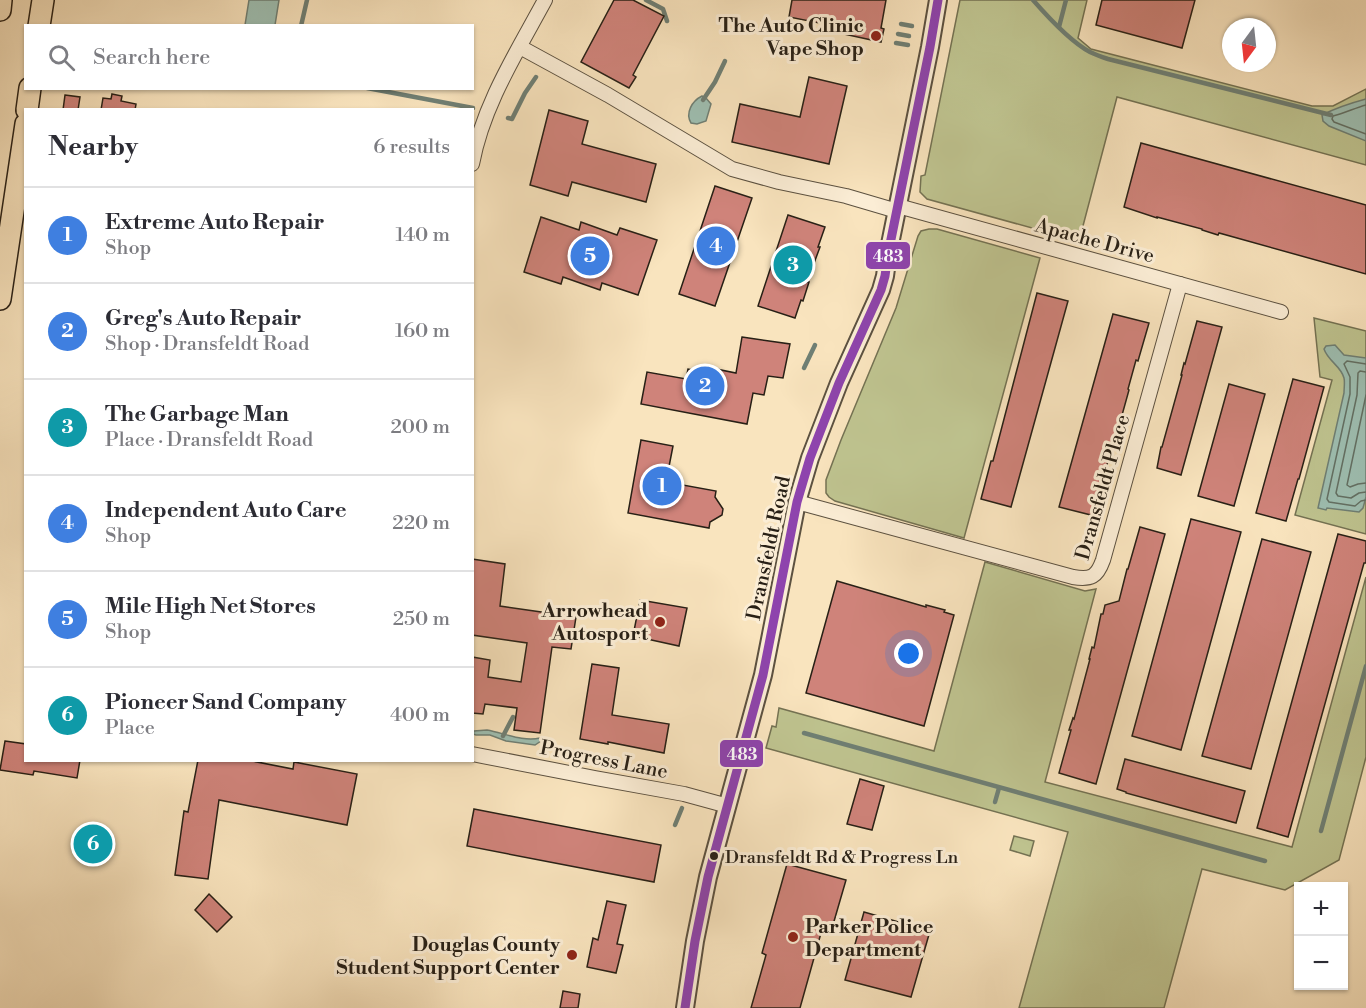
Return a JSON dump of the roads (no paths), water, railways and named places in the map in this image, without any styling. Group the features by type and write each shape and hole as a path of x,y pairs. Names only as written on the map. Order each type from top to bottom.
{"highway":[{"path":"0,10 1,0"},
{"path":"39,24 43,0"},
{"path":"27,108 30,90"},
{"path":"0,299 20,197 24,148"}],"street":[{"path":"474,156 488,112 545,0"},
{"name":"Dransfeldt Road","path":"685,1008 708,877 763,675 797,502 810,458 839,383 881,290 885,276 938,0"},
{"name":"Apache Drive","path":"520,47 608,95 732,169 779,182 897,208 1281,312"},
{"name":"Dransfeldt Place","path":"797,502 1073,577 1085,578 1095,575 1103,560 1180,284"},
{"name":"Progress Lane","path":"474,753 684,794 728,806"}],"water":[{"path":"249,0 279,0 275,24 245,24"},
{"path":"702,96 711,104 706,121 691,123 690,108"},
{"path":"1366,99 1366,141 1329,126 1323,121 1322,115"},
{"path":"1335,345 1344,355 1366,358 1366,497 1363,508 1359,512 1318,508 1344,393 1342,374 1324,349 1326,346"},
{"path":"487,730 520,738 540,738 541,741 535,745 506,741 490,735 476,735 474,731"}],"waterway":[{"path":"301,24 307,0"},
{"path":"646,0 663,9 667,21"},
{"path":"1033,0 1067,35 1083,48 1099,56 1331,115"},
{"path":"1059,27 1066,0"},
{"path":"901,24 912,26"},
{"path":"898,34 909,36"},
{"path":"896,43 908,45"},
{"path":"703,100 725,61"},
{"path":"508,118 512,119 536,77"},
{"path":"378,90 473,108"},
{"path":"804,368 815,345"},
{"path":"1321,831 1366,666"},
{"path":"503,736 513,717"},
{"path":"804,733 1265,861"},
{"path":"995,802 999,788"},
{"path":"675,825 682,808"}],"place":[{"name":"The Auto Clinic Vape Shop","path":"876,36"},
{"name":"Independent Auto Care","path":"716,246"},
{"name":"Mile High Net Stores","path":"590,256"},
{"name":"The Garbage Man","path":"793,265"},
{"name":"Greg's Auto Repair","path":"705,386"},
{"name":"Extreme Auto Repair","path":"662,486"},
{"name":"Arrowhead Autosport","path":"660,622"},
{"name":"Pioneer Sand Company","path":"93,844"},
{"name":"Dransfeldt Rd & Progress Ln","path":"714,856"},
{"name":"Parker Police Department","path":"793,937"},
{"name":"Douglas County Student Support Center","path":"572,955"}]}
